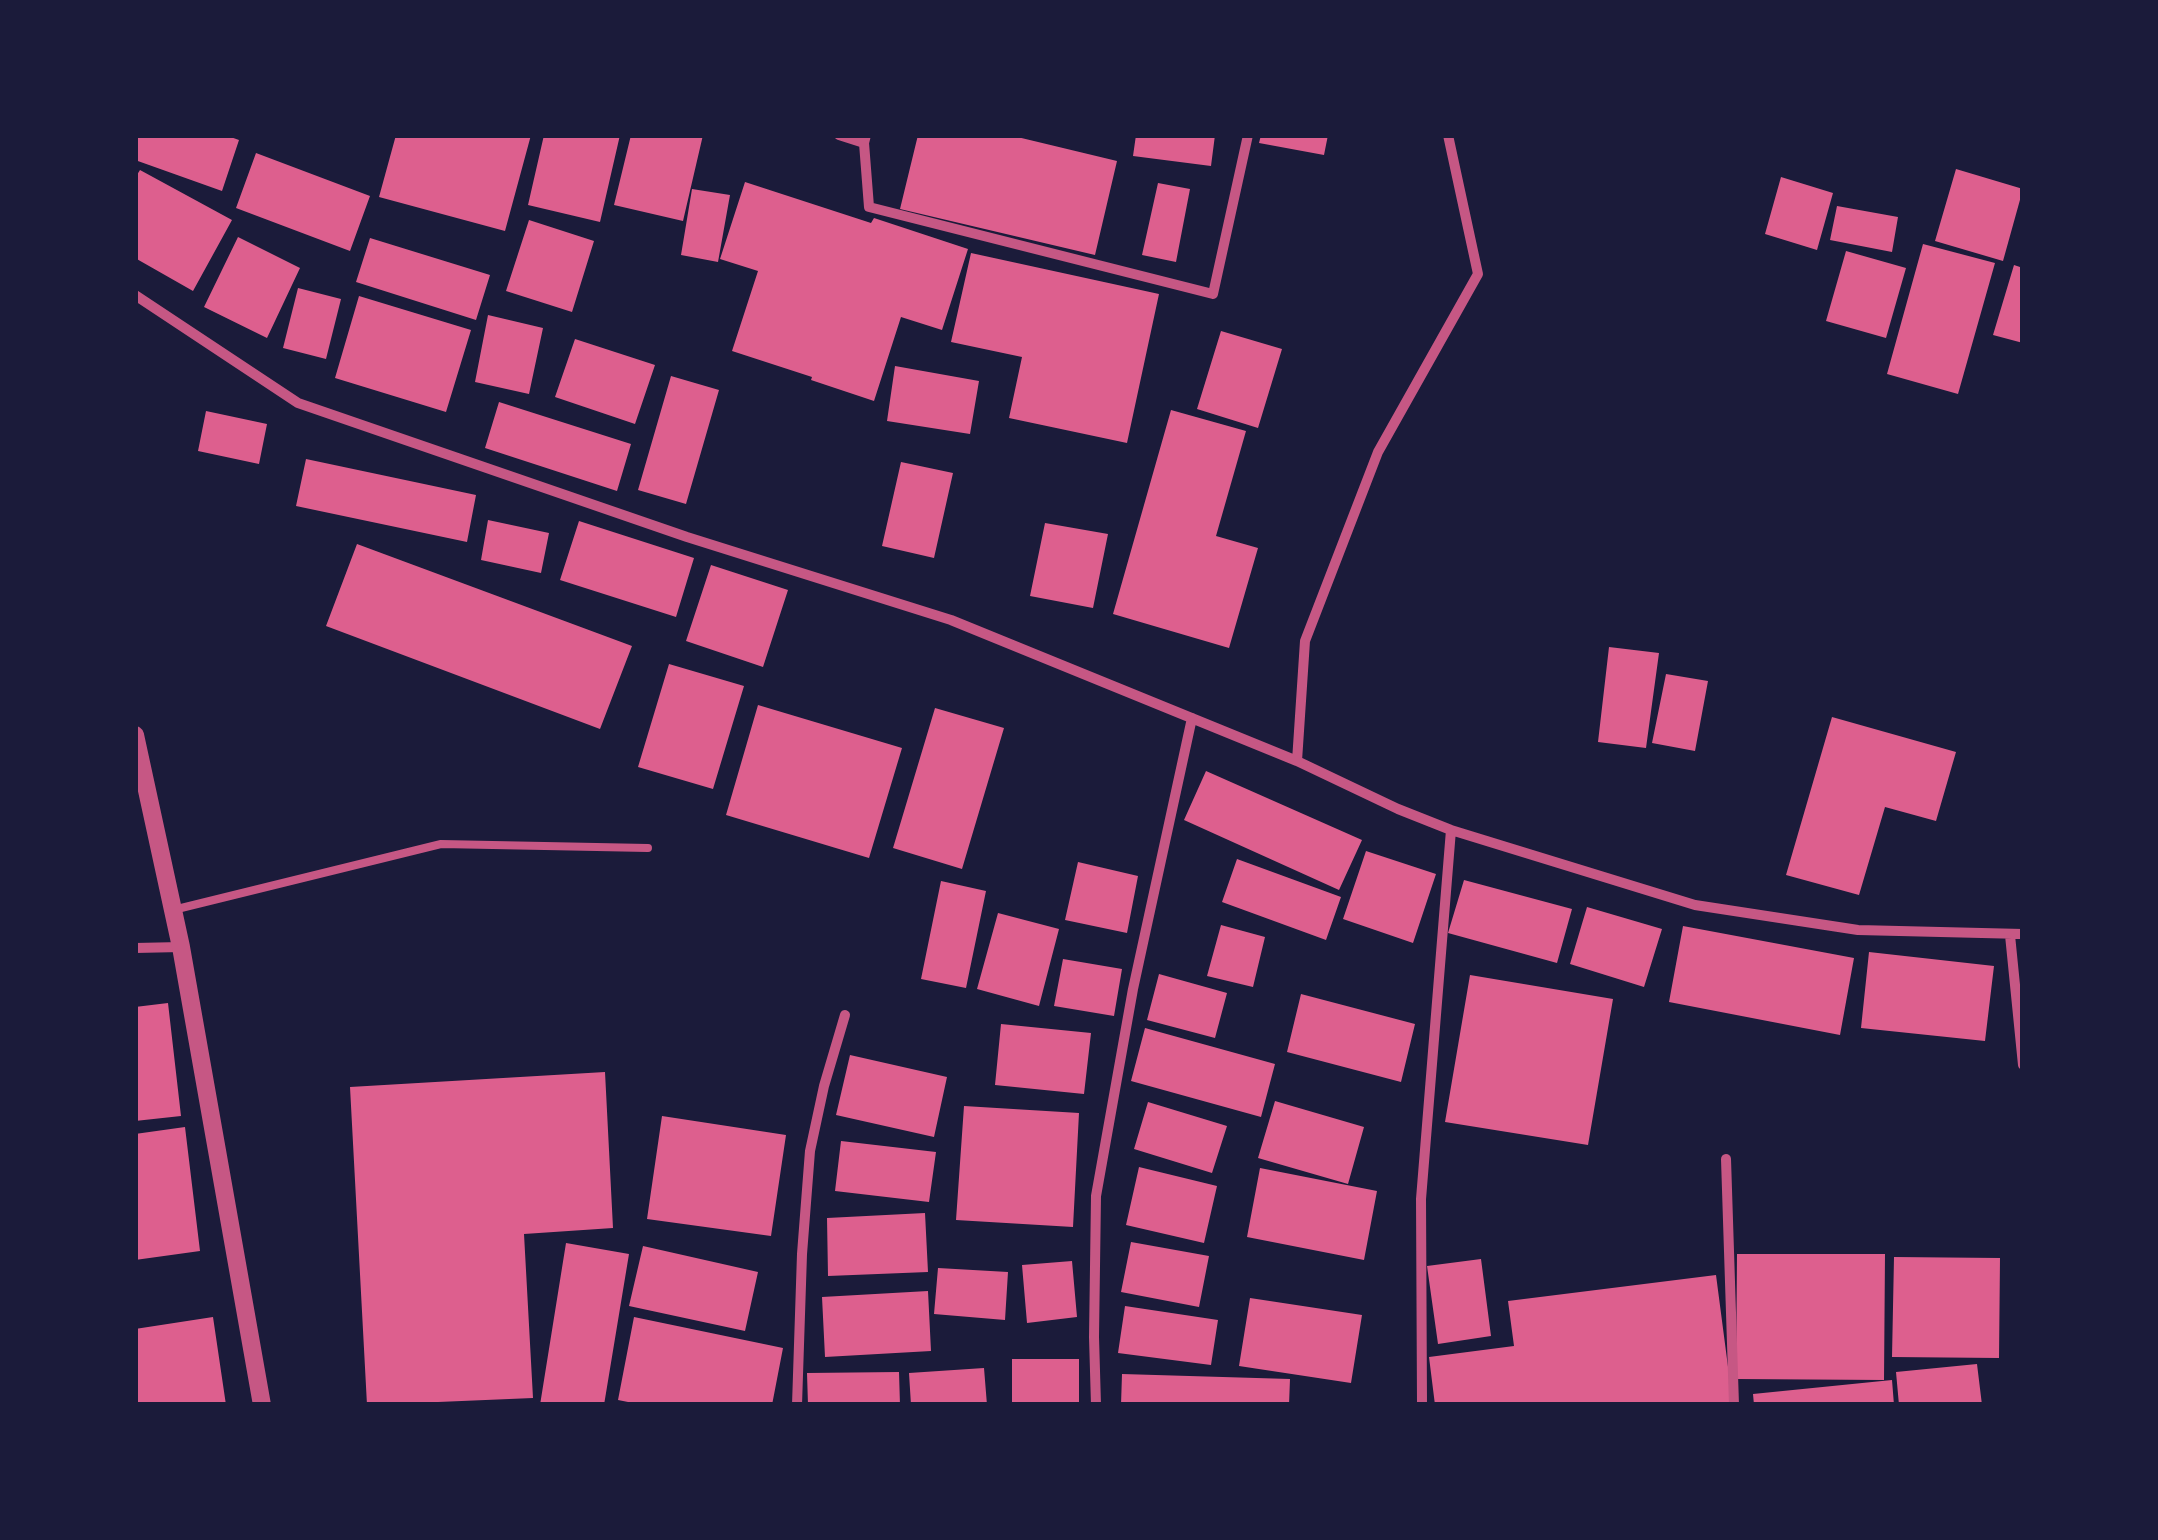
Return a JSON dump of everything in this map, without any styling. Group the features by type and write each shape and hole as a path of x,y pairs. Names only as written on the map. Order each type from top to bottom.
{"street":[{"path":"840,135 865,139 869,207 1213,294 1248,135"},
{"path":"1297,761 1305,640 1378,452 1478,274 1448,135"},
{"path":"135,295 298,403 687,537 952,620 1297,761 1450,830 1695,905 1858,930 2023,934"},
{"path":"1096,1405 1096,1196 1133,988 1192,718"},
{"path":"135,734 181,947 262,1405"},
{"path":"1422,1405 1421,1198 1450,830"},
{"path":"2010,935 2023,1065"},
{"path":"135,948 181,947"},
{"path":"797,1405 810,1151 824,1086 846,1016"},
{"path":"1726,1159 1734,1405"}],"lane":[{"path":"173,910 442,844 648,848"}],"building":[{"path":"135,135 225,135 239,140 222,191 135,160"},
{"path":"396,135 531,135 505,231 379,197"},
{"path":"544,135 620,135 600,222 528,205"},
{"path":"631,135 703,135 683,221 614,205"},
{"path":"918,135 1009,135 1117,161 1095,255 900,209"},
{"path":"1136,135 1215,135 1211,166 1133,156"},
{"path":"1261,135 1328,135 1324,155 1259,143"},
{"path":"256,153 370,196 350,251 236,208"},
{"path":"1956,169 2023,189 2003,261 1935,241"},
{"path":"140,170 232,220 193,291 135,258 135,178"},
{"path":"1781,177 1833,193 1817,250 1765,234"},
{"path":"745,182 871,223 874,218 968,249 942,330 901,317 874,401 732,351 758,271 720,259"},
{"path":"1158,183 1190,189 1176,262 1142,255"},
{"path":"692,189 730,195 718,262 681,255"},
{"path":"1837,206 1898,217 1892,252 1830,240"},
{"path":"529,220 594,241 572,312 506,291"},
{"path":"238,237 300,268 267,338 204,307"},
{"path":"370,238 490,275 476,320 356,282"},
{"path":"1923,244 1995,263 1958,394 1887,374"},
{"path":"1846,251 1906,268 1886,338 1826,321"},
{"path":"971,253 1159,294 1127,443 1009,418 1022,357 951,342"},
{"path":"2014,265 2023,268 2023,343 1993,335"},
{"path":"298,288 341,299 326,359 283,348"},
{"path":"359,296 471,330 446,412 335,378"},
{"path":"488,315 543,328 529,394 475,382"},
{"path":"1221,331 1282,349 1258,428 1197,409"},
{"path":"575,339 655,365 635,424 555,397"},
{"path":"895,366 979,381 970,434 887,421"},
{"path":"671,376 719,390 686,504 638,490"},
{"path":"499,402 631,444 617,491 485,448"},
{"path":"1171,410 1246,431 1216,536 1258,548 1229,648 1113,614"},
{"path":"206,411 267,424 259,464 198,451"},
{"path":"306,459 476,495 467,542 296,506"},
{"path":"901,462 953,473 934,558 882,546"},
{"path":"488,520 549,533 541,573 481,560"},
{"path":"579,521 694,558 676,617 560,580"},
{"path":"1045,523 1108,534 1093,608 1030,596"},
{"path":"357,544 632,646 600,729 326,626"},
{"path":"711,565 788,590 763,667 686,641"},
{"path":"1609,647 1659,653 1646,748 1598,742"},
{"path":"669,664 744,686 713,789 638,767"},
{"path":"1666,674 1708,681 1695,751 1652,743"},
{"path":"758,705 902,748 869,858 726,815"},
{"path":"935,708 1004,728 962,869 893,848"},
{"path":"1832,717 1956,752 1936,821 1885,807 1859,895 1786,875"},
{"path":"1206,771 1362,840 1339,890 1184,820"},
{"path":"1366,851 1436,874 1413,943 1343,919"},
{"path":"1237,859 1341,897 1326,940 1222,902"},
{"path":"1078,862 1138,876 1127,933 1065,920"},
{"path":"1464,880 1572,909 1557,963 1448,933"},
{"path":"941,881 986,891 966,988 921,979"},
{"path":"1587,907 1662,929 1644,987 1570,964"},
{"path":"998,913 1059,929 1039,1006 977,989"},
{"path":"1221,925 1265,937 1253,987 1207,976"},
{"path":"1683,926 1854,958 1840,1035 1669,1002"},
{"path":"1869,952 1994,966 1985,1041 1861,1028"},
{"path":"1063,959 1122,969 1114,1016 1054,1006"},
{"path":"1159,974 1227,993 1215,1038 1147,1020"},
{"path":"1470,975 1613,999 1588,1145 1445,1122"},
{"path":"1301,994 1415,1024 1401,1082 1287,1052"},
{"path":"168,1003 181,1116 135,1121 135,1007"},
{"path":"1001,1024 1091,1033 1084,1094 995,1085"},
{"path":"1145,1028 1275,1064 1261,1117 1131,1081"},
{"path":"850,1055 947,1077 934,1137 836,1115"},
{"path":"605,1072 613,1228 524,1234 533,1398 367,1405 350,1087"},
{"path":"1275,1101 1364,1127 1348,1184 1258,1158"},
{"path":"1148,1102 1227,1126 1212,1173 1134,1149"},
{"path":"964,1106 1079,1113 1073,1227 956,1220"},
{"path":"662,1116 786,1135 771,1236 647,1219"},
{"path":"185,1127 200,1251 135,1260 135,1134"},
{"path":"841,1141 936,1152 929,1202 835,1191"},
{"path":"1139,1167 1217,1186 1204,1243 1126,1225"},
{"path":"1260,1168 1377,1191 1364,1260 1247,1237"},
{"path":"925,1213 928,1272 828,1276 827,1218"},
{"path":"1131,1242 1209,1256 1199,1307 1121,1292"},
{"path":"566,1243 629,1254 604,1405 540,1405"},
{"path":"643,1246 758,1272 745,1331 629,1306"},
{"path":"1737,1254 1885,1254 1884,1380 1736,1379"},
{"path":"1894,1257 2000,1258 1999,1358 1892,1357"},
{"path":"1481,1259 1491,1336 1438,1344 1427,1266"},
{"path":"1072,1261 1077,1317 1027,1323 1022,1265"},
{"path":"938,1268 1008,1272 1005,1320 934,1314"},
{"path":"1716,1275 1733,1405 1435,1405 1429,1357 1514,1346 1508,1301"},
{"path":"928,1291 931,1351 825,1357 822,1297"},
{"path":"1250,1298 1362,1315 1351,1383 1239,1366"},
{"path":"1125,1306 1218,1320 1211,1365 1118,1353"},
{"path":"213,1317 226,1405 135,1405 135,1329"},
{"path":"634,1317 783,1348 772,1405 643,1405 618,1400"},
{"path":"1012,1359 1079,1359 1079,1405 1012,1405"},
{"path":"1977,1364 1982,1405 1899,1405 1896,1372"},
{"path":"984,1368 987,1405 911,1405 909,1373"},
{"path":"899,1372 900,1405 808,1405 807,1373"},
{"path":"1122,1374 1290,1379 1289,1405 1121,1405"},
{"path":"1892,1380 1894,1405 1754,1405 1753,1394"}]}
